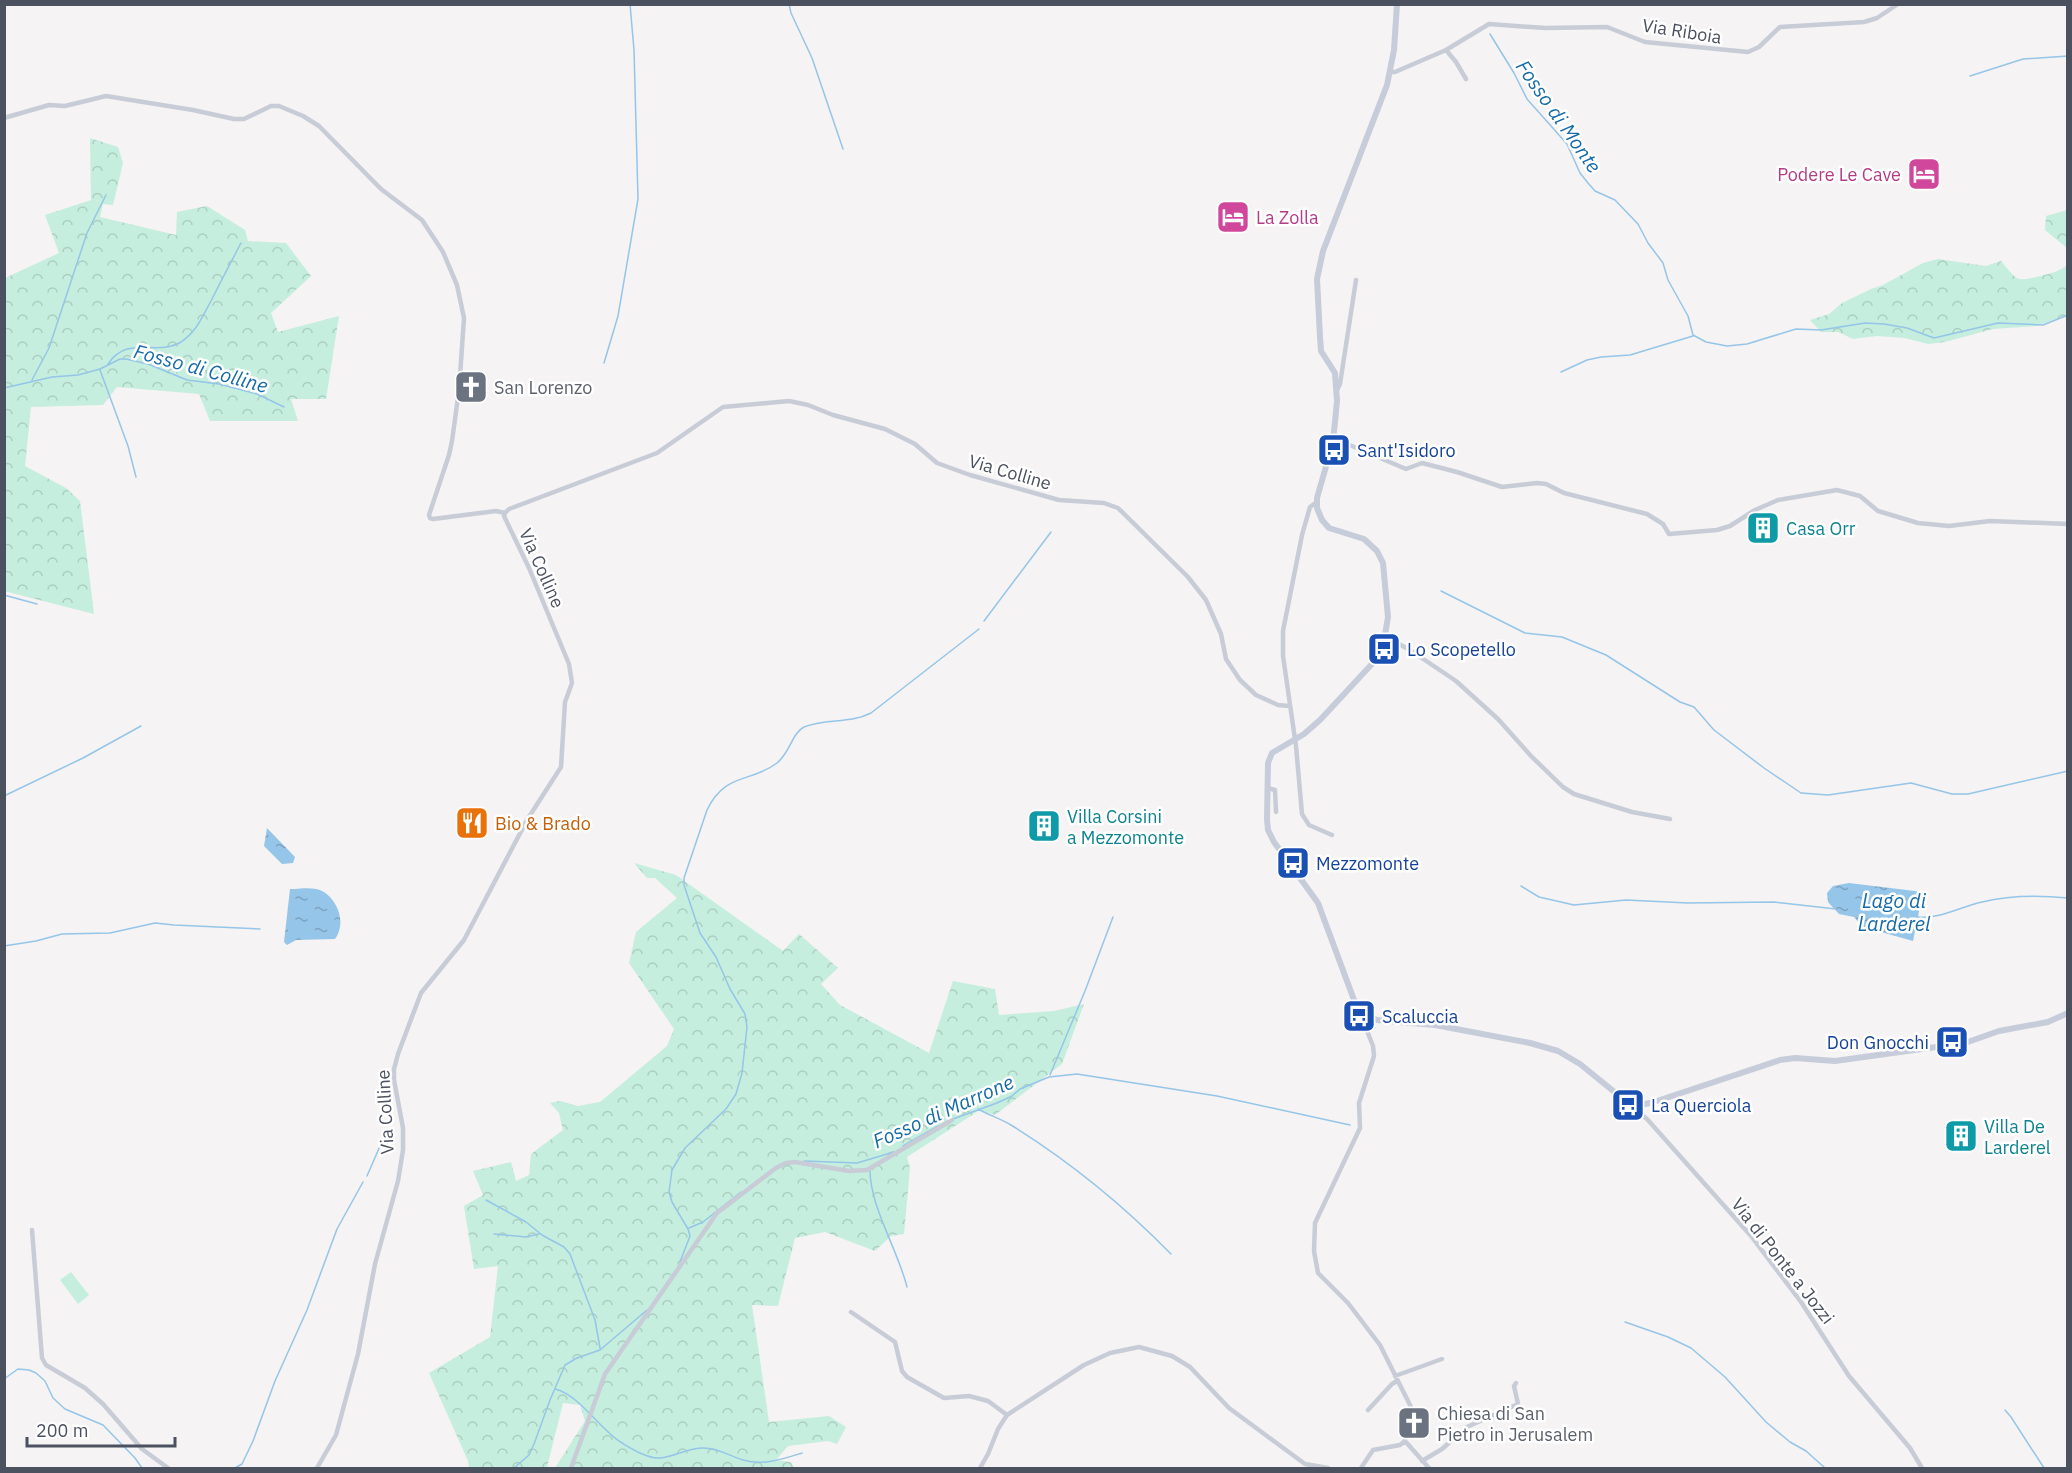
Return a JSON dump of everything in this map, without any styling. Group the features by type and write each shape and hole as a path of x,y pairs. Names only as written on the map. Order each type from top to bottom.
{"main road":[{"path":"1397,4 1390,72 1318,268 1321,351 1334,370 1337,390 1333,442 1317,502 1319,515 1329,528 1364,539 1380,555 1389,607 1384,641 1371,665 1333,708 1314,726 1272,753 1268,763 1267,819 1271,836 1318,903 1357,1008 1363,1014 1377,1020 1435,1025 1530,1043 1558,1051 1580,1064 1624,1101 1636,1106 1780,1060 1796,1058 1835,1061 1965,1043 1999,1031 2048,1022 2067,1013"}],"street":[{"name":"Via Riboia","path":"1390,72 1395,72 1446,50 1489,24 1545,28 1607,27 1645,42 1748,52 1759,48 1780,27 1864,22 1877,18 1898,4"},
{"path":"1446,50 1466,79"},
{"path":"4,118 49,105 65,106 106,96 244,119 271,106 279,106 319,126 381,189 422,220 443,252 457,285 464,318 459,390 450,448 429,514 433,519 496,511 505,513"},
{"path":"1337,390 1351,325 1356,280"},
{"name":"Via Colline","path":"317,1468 336,1435 358,1354 375,1264 398,1181 403,1134 394,1080 398,1054 421,993 464,940 527,820 561,767 564,702 572,683 569,664 529,568 504,516 510,509 657,453 723,406 789,401 808,405 833,415 885,429 915,444 937,463 970,475 1059,500 1104,503 1118,508 1188,577 1206,600 1221,634 1226,659 1240,680 1256,695 1278,705 1289,706"},
{"path":"1333,442 1352,446 1406,469 1422,463 1503,487 1546,484 1564,493 1647,514 1663,524 1669,534 1717,530 1730,526 1755,510 1778,500 1837,490 1860,496 1878,511 1894,517 1936,526 1990,520 2067,524"},
{"path":"1317,502 1310,507 1302,535 1283,631 1284,676 1303,817 1309,825 1332,835"},
{"path":"1384,641 1397,643 1410,650 1463,687 1498,719 1563,788 1574,794 1632,812 1670,819"},
{"path":"1268,788 1275,790 1276,812"},
{"path":"1361,1468 1373,1450 1405,1442 1412,1410 1380,1345 1348,1303 1318,1273 1314,1257 1315,1223 1360,1128 1359,1103 1374,1056 1373,1046 1362,1020 1363,1014"},
{"name":"Via di Ponte a Jozzi","path":"1636,1106 1637,1111 1647,1119 1750,1236 1801,1302 1849,1376 1910,1448 1922,1468"},
{"path":"571,1468 605,1374 717,1213 776,1168 786,1163 806,1163 849,1171 867,1170 952,1120"},
{"path":"32,1230 42,1358 46,1365 85,1388 103,1404 142,1449 168,1468"},
{"path":"851,1312 894,1342 902,1371 907,1377 944,1398 969,1396 988,1401 1007,1415"},
{"path":"980,1468 1007,1415 1084,1365 1110,1353 1139,1347 1172,1356 1191,1367 1229,1408 1305,1464 1328,1468"},
{"path":"1368,1410 1396,1378 1442,1359"},
{"path":"1422,1461 1442,1449 1467,1427 1518,1404 1514,1386 1516,1383"},
{"path":"1405,1442 1429,1468"}],"green space":[{"path":"90,138 118,147 123,163 113,205 103,204 100,217 176,235 177,212 207,206 245,230 248,241 286,243 311,276 271,313 278,332 339,316 326,399 291,399 298,421 210,421 199,394 117,387 103,405 31,407 25,466 66,488 80,501 94,614 4,591 5,278 59,253 45,215 91,200"},
{"path":"2068,210 2067,248 2045,230 2046,216"},
{"path":"1938,259 1986,266 2001,261 2014,276 2021,279 2052,273 2067,265 2067,315 2037,326 1993,329 1945,342 1928,344 1905,338 1877,336 1853,339 1838,332 1821,332 1810,320 1829,314 1842,303 1883,285 1923,263"},
{"path":"634,863 676,875 783,951 799,934 838,968 821,984 840,1005 929,1053 953,981 995,989 999,1015 1054,1011 1084,1004 1062,1064 995,1115 980,1110 907,1157 910,1168 904,1234 891,1236 875,1251 825,1232 795,1238 778,1306 752,1305 769,1422 829,1416 846,1427 837,1444 828,1441 788,1446 776,1460 791,1462 794,1468 555,1468 585,1421 580,1405 563,1403 547,1467 469,1468 429,1373 490,1337 498,1266 474,1269 464,1206 483,1195 473,1171 511,1162 516,1181 529,1175 531,1154 563,1130 559,1113 550,1103 560,1101 578,1106 600,1102 667,1046 674,1029 629,963 636,932 677,898 655,878 647,878"},
{"path":"71,1272 89,1295 78,1304 60,1280"}],"water":[{"path":"267,828 295,857 293,863 282,864 264,846"},
{"name":"Lago di Larderel","path":"1849,883 1923,892 1913,941 1863,927 1854,917 1839,914 1828,902 1827,893 1833,886"},
{"path":"290,889 316,889 324,892 334,901 340,920 335,939 296,940 287,945 284,942"}],"waterway":[{"path":"604,363 618,316 638,199 634,50 630,4"},
{"path":"789,4 812,58 843,149"},
{"name":"Fosso di Monte","path":"1490,34 1527,99 1567,144 1580,173 1595,191 1615,200 1638,224 1648,243 1663,263 1668,280 1688,316 1693,335 1706,342 1727,346 1747,344 1796,329 1821,330 1865,323 1907,328 1934,338 1998,323 2043,325 2068,315"},
{"path":"1970,76 2023,59 2068,56"},
{"path":"32,380 49,348 87,233 106,195"},
{"path":"108,364 124,350 162,348 172,346 187,338 202,318 241,243"},
{"path":"1561,372 1587,360 1630,355 1693,336"},
{"name":"Fosso di Colline","path":"4,388 52,377 78,375 100,369 120,359 126,359 148,364 187,380 219,384 257,394 284,407"},
{"path":"100,370 128,446 136,477"},
{"path":"984,621 1051,532"},
{"path":"1441,591 1525,633 1562,637 1606,655 1680,702 1694,707 1714,730 1801,793 1828,795 1911,783 1952,794 1968,794 2068,771"},
{"path":"4,595 37,604"},
{"path":"680,1262 690,1236 669,1192 672,1170 685,1148 726,1109 736,1094 742,1073 747,1027 745,1014 730,989 716,957 700,933 684,885 684,878 707,810 722,789 777,763 804,727 855,719 871,713 979,629"},
{"path":"4,796 83,758 141,726"},
{"path":"1521,886 1539,897 1574,905 1626,900 1688,903 1774,902 1836,909"},
{"path":"1918,917 1942,914 2003,898 2035,896 2068,898"},
{"path":"1050,1075 1113,917"},
{"path":"4,946 62,934 110,933 155,923 260,929"},
{"name":"Fosso di Marrone","path":"953,1119 997,1103 1012,1096 1020,1089 1049,1077 1077,1074 1217,1096 1350,1125"},
{"path":"978,1109 1011,1125 1075,1169 1114,1201 1171,1254"},
{"name":"Fosso di Marrone","path":"903,1146 938,1126"},
{"path":"367,1176 387,1130"},
{"name":"Fosso di Marrone","path":"804,1161 857,1163 894,1152"},
{"path":"870,1170 871,1184 879,1214 907,1287"},
{"path":"235,1468 242,1464 253,1441 275,1381 307,1310 337,1229 363,1182"},
{"name":"Fosso di Marrone","path":"689,1228 703,1222 741,1192"},
{"path":"486,1200 526,1222 542,1235 564,1247 570,1254 595,1320 600,1348"},
{"path":"494,1234 526,1237 539,1234"},
{"name":"Fosso di Marrone","path":"514,1468 529,1455 565,1365 600,1350 647,1310"},
{"path":"1625,1322 1668,1337 1691,1348 1725,1377 1766,1422 1825,1468"},
{"path":"4,1379 18,1369 36,1373 45,1381 53,1398 65,1409 103,1425 142,1468"},
{"path":"555,1389 573,1398 622,1443 650,1457 665,1457 692,1449 709,1448 743,1460 758,1462 773,1461 802,1453"},
{"path":"2005,1410 2044,1468"}],"place":[{"name":"Podere Le Cave","path":"1924,174"},
{"name":"La Zolla","path":"1233,217"},
{"name":"San Lorenzo","path":"471,387"},
{"name":"Sant'Isidoro","path":"1334,450"},
{"name":"Casa Orr","path":"1763,528"},
{"name":"Lo Scopetello","path":"1384,649"},
{"name":"Bio & Brado","path":"472,823"},
{"name":"Villa Corsini a Mezzomonte","path":"1044,826"},
{"name":"Mezzomonte","path":"1293,863"},
{"name":"Scaluccia","path":"1359,1016"},
{"name":"Don Gnocchi","path":"1952,1042"},
{"name":"La Querciola","path":"1628,1105"},
{"name":"Villa De Larderel","path":"1961,1136"},
{"name":"Chiesa di San Pietro in Jerusalem","path":"1414,1423"}]}
